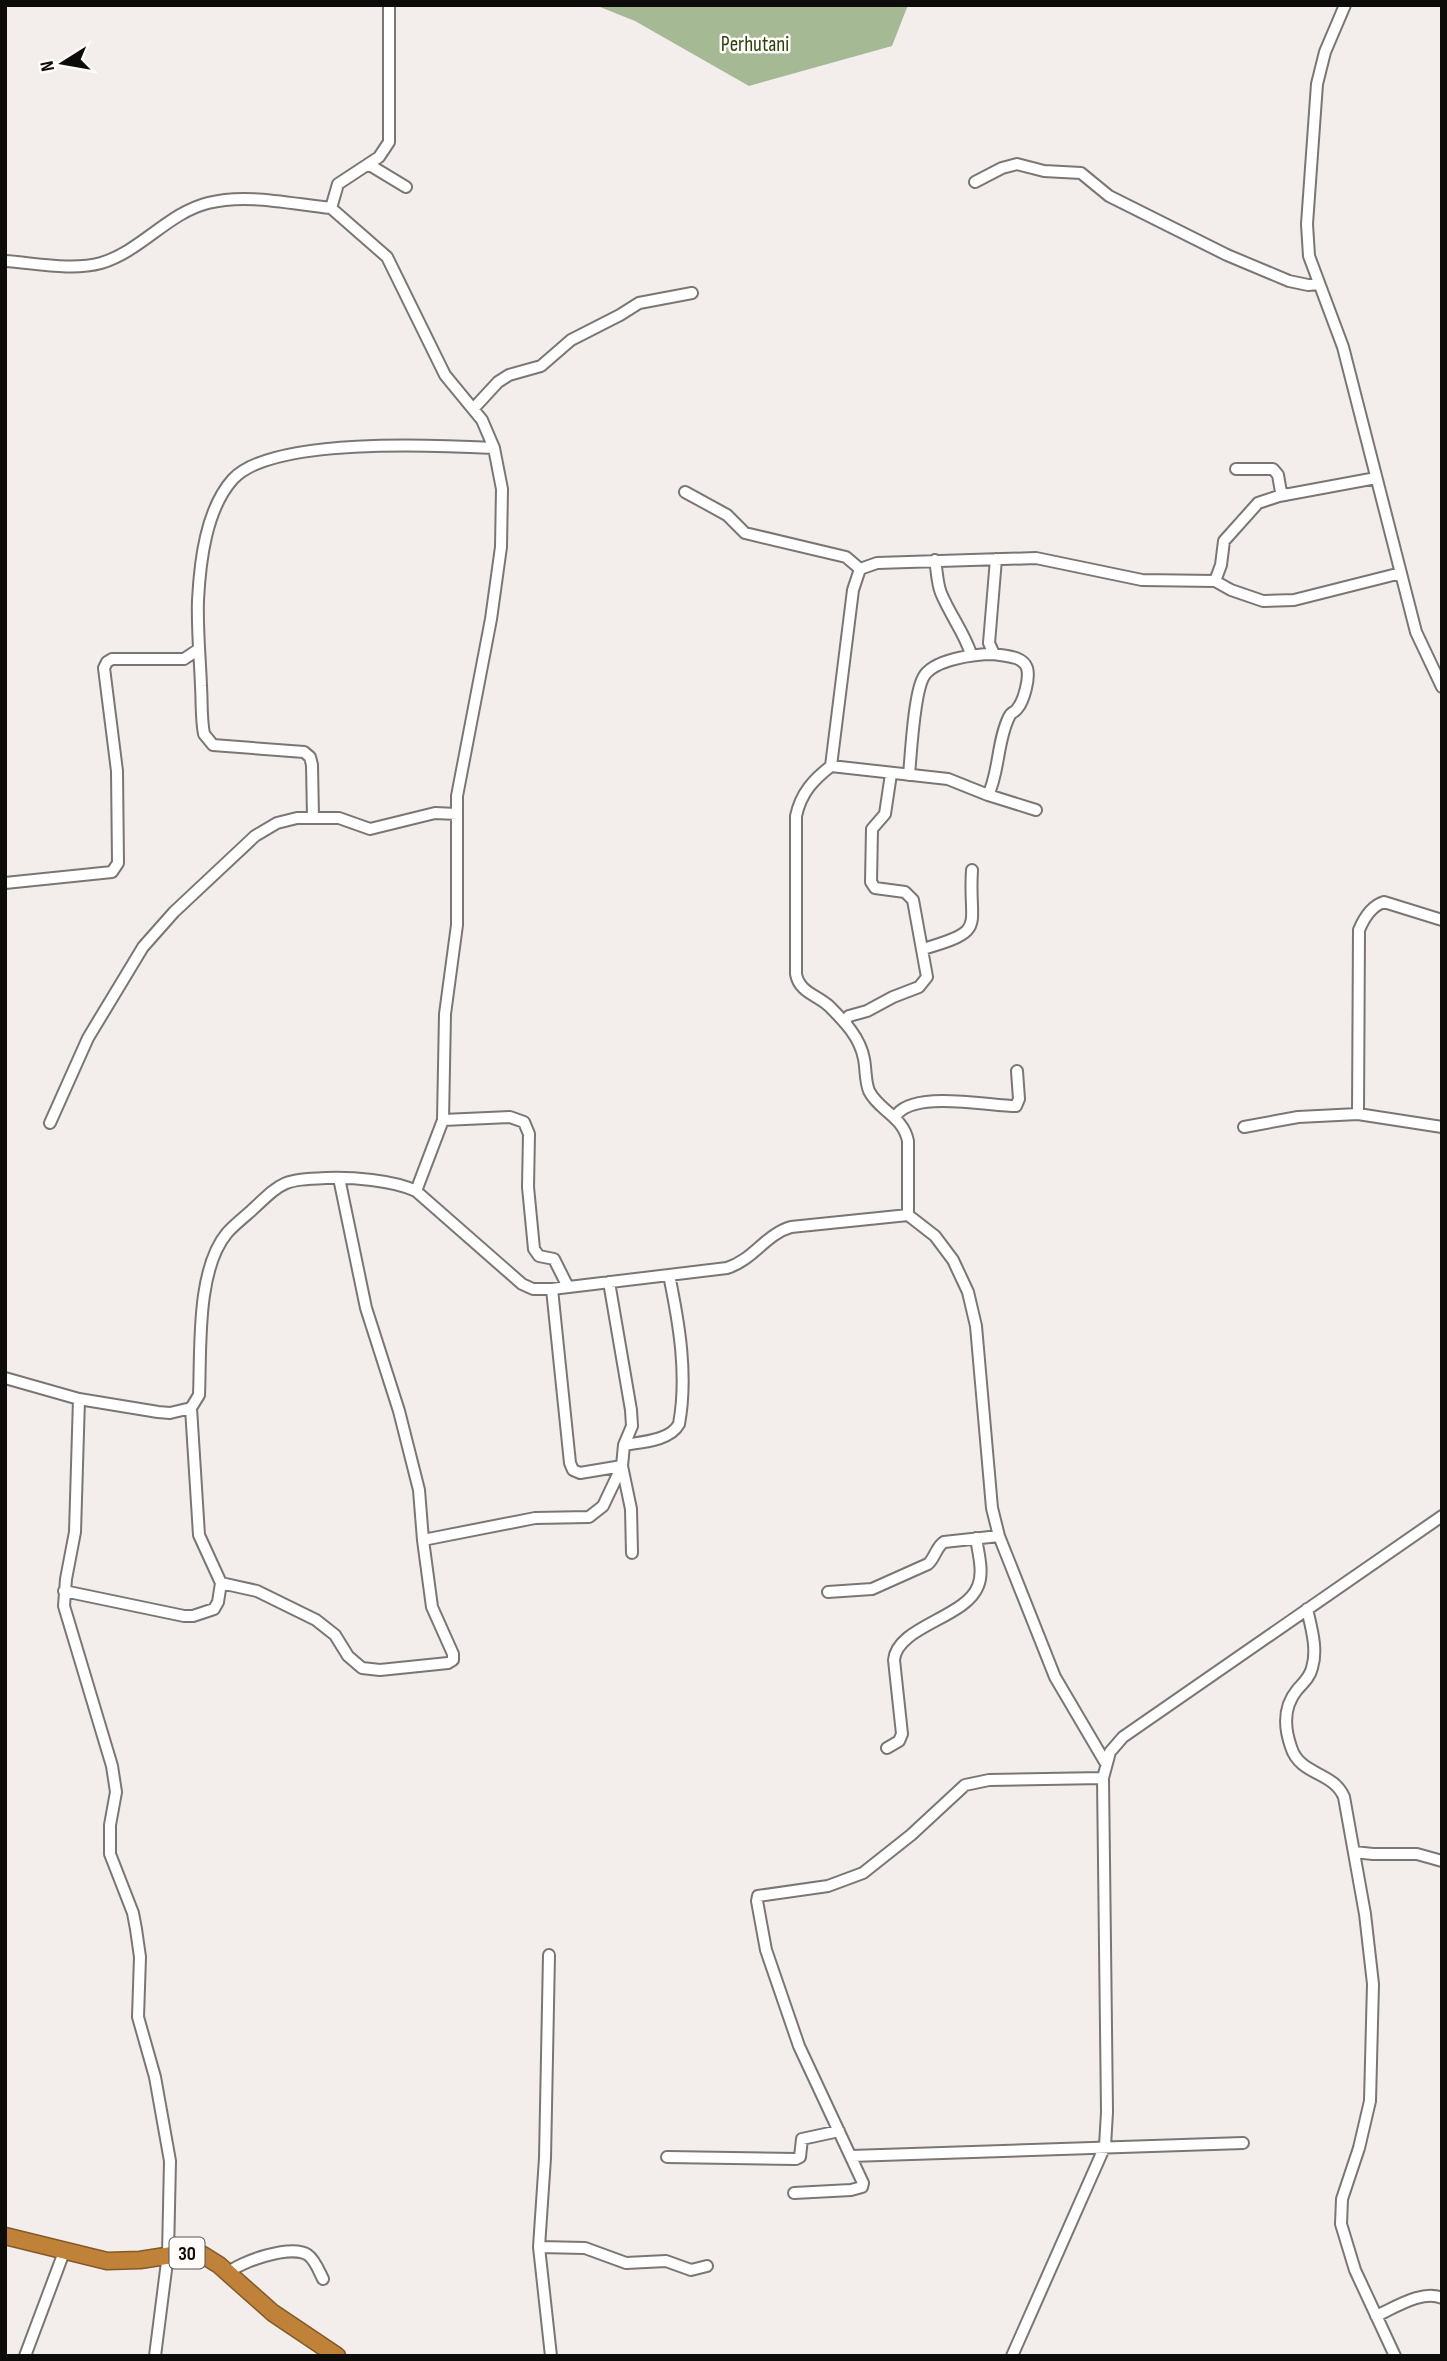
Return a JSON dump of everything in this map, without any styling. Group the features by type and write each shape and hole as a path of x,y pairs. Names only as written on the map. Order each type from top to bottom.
{"highway":[{"name":"30","path":"5,2236 107,2261 140,2260 185,2252 203,2255 273,2313 337,2356"}],"street":[{"path":"331,208 338,184 385,150 391,132 389,5"},
{"path":"1345,5 1320,66 1314,104 1307,225 1309,256 1343,347 1416,632 1442,687"},
{"path":"368,164 406,187"},
{"path":"975,182 1002,168 1017,164 1044,171 1075,171 1088,176 1109,196 1227,255 1289,281 1319,284"},
{"path":"5,261 86,266 103,262 118,256 184,213 211,202 249,199 331,208 387,257 445,375 482,420 494,448 502,489 501,547 491,619 458,783 457,925 445,1014 443,1121 416,1191"},
{"path":"474,408 498,382 509,375 541,366 571,340 639,303 692,293"},
{"path":"313,817 312,765 310,757 304,752 213,745 203,729 199,649 200,580 209,531 222,495 243,470 289,454 320,449 439,446 494,448"},
{"path":"1236,469 1273,469 1278,475 1280,492 1286,495"},
{"path":"1215,581 1228,536 1258,503 1376,478"},
{"path":"685,492 727,515 745,533 846,557 860,569"},
{"path":"860,569 877,563 1036,558 1142,580 1215,581 1246,596 1277,602 1401,573"},
{"path":"994,654 989,643 996,559"},
{"path":"935,560 940,590 955,622 962,630 971,654"},
{"path":"860,569 853,590 831,766 808,787 796,816 796,974 800,985 844,1021 860,1044 870,1093 903,1125 908,1141 908,1214"},
{"path":"5,883 112,873 116,869 117,771 104,668 112,659 184,659 199,649"},
{"path":"909,775 923,678 935,667 971,654 994,654 1022,661 1026,666 1028,678 1020,705 1009,716 1000,740 992,787 988,795"},
{"path":"831,766 948,779 1036,810"},
{"path":"844,1021 849,1016 867,1012 924,982 927,970 911,895 875,888 871,882 872,829 885,814 891,774"},
{"path":"50,1123 88,1038 143,947 174,912 254,836 277,823 313,817 339,818 370,829 435,813 457,814"},
{"path":"923,948 959,937 971,928 972,870"},
{"path":"1358,1114 1359,930 1369,912 1384,902 1442,920"},
{"path":"895,1117 904,1107 922,1102 1016,1106 1019,1099 1017,1071"},
{"path":"1244,1127 1309,1116 1358,1114 1442,1127"},
{"path":"443,1121 510,1117 524,1122 529,1133 528,1187 534,1249 540,1256 554,1259 568,1287"},
{"path":"221,1583 257,1591 316,1620 335,1634 348,1656 362,1668 380,1670 449,1663 453,1660 453,1654 432,1607 419,1490 399,1411 366,1308 339,1178"},
{"path":"64,1591 193,1616 214,1609 218,1602 221,1583 199,1535 191,1408 199,1395 206,1288 214,1257 226,1234 284,1182 339,1178 398,1185 416,1191 522,1284 533,1289 552,1289 736,1265 776,1233 791,1227 908,1214 945,1248 961,1275 973,1308 992,1508 999,1536 1055,1677 1105,1762"},
{"path":"624,1445 666,1436 679,1424 682,1384 679,1320 669,1275"},
{"path":"609,1282 631,1410 632,1426 624,1445 622,1466 632,1520 632,1553"},
{"path":"552,1289 570,1463 575,1472 580,1473 622,1466"},
{"path":"5,1378 79,1398 158,1412 191,1408"},
{"path":"79,1398 75,1532 64,1591 67,1619 114,1779 116,1792 110,1825 110,1854 133,1913 136,1928 140,1957 138,2017 155,2077 169,2152 168,2255 155,2356"},
{"path":"423,1540 536,1518 589,1517 603,1506 622,1466"},
{"path":"1012,2356 1105,2146 1105,1762 1123,1737 1442,1516"},
{"path":"828,1592 884,1585 928,1564 944,1542 999,1536"},
{"path":"887,1748 899,1741 902,1734 894,1660 897,1648 974,1594 981,1576 976,1538"},
{"path":"1307,1609 1314,1658 1308,1678 1289,1702 1286,1712 1288,1735 1295,1757 1302,1766 1341,1788 1365,1914 1373,1984 1370,2101 1359,2148 1342,2199 1341,2224 1355,2270 1395,2356"},
{"path":"794,2193 851,2190 862,2187 863,2182 799,2046 766,1950 758,1896 828,1886 863,1873 911,1835 965,1785 989,1780 1103,1778"},
{"path":"1354,1852 1417,1854 1442,1861"},
{"path":"549,1955 545,2158 539,2247 551,2356"},
{"path":"667,2157 796,2160 800,2157 802,2139 839,2131"},
{"path":"851,2156 1243,2143"},
{"path":"539,2247 585,2248 626,2263 666,2261 691,2270 707,2266"},
{"path":"25,2356 64,2252"},
{"path":"228,2273 235,2266 253,2259 297,2252 306,2253 312,2259 323,2279"},
{"path":"1376,2316 1422,2297 1431,2295 1442,2298"}],"green space":[{"name":"Perhutani","path":"595,5 908,5 892,46 749,86 635,21"}]}
